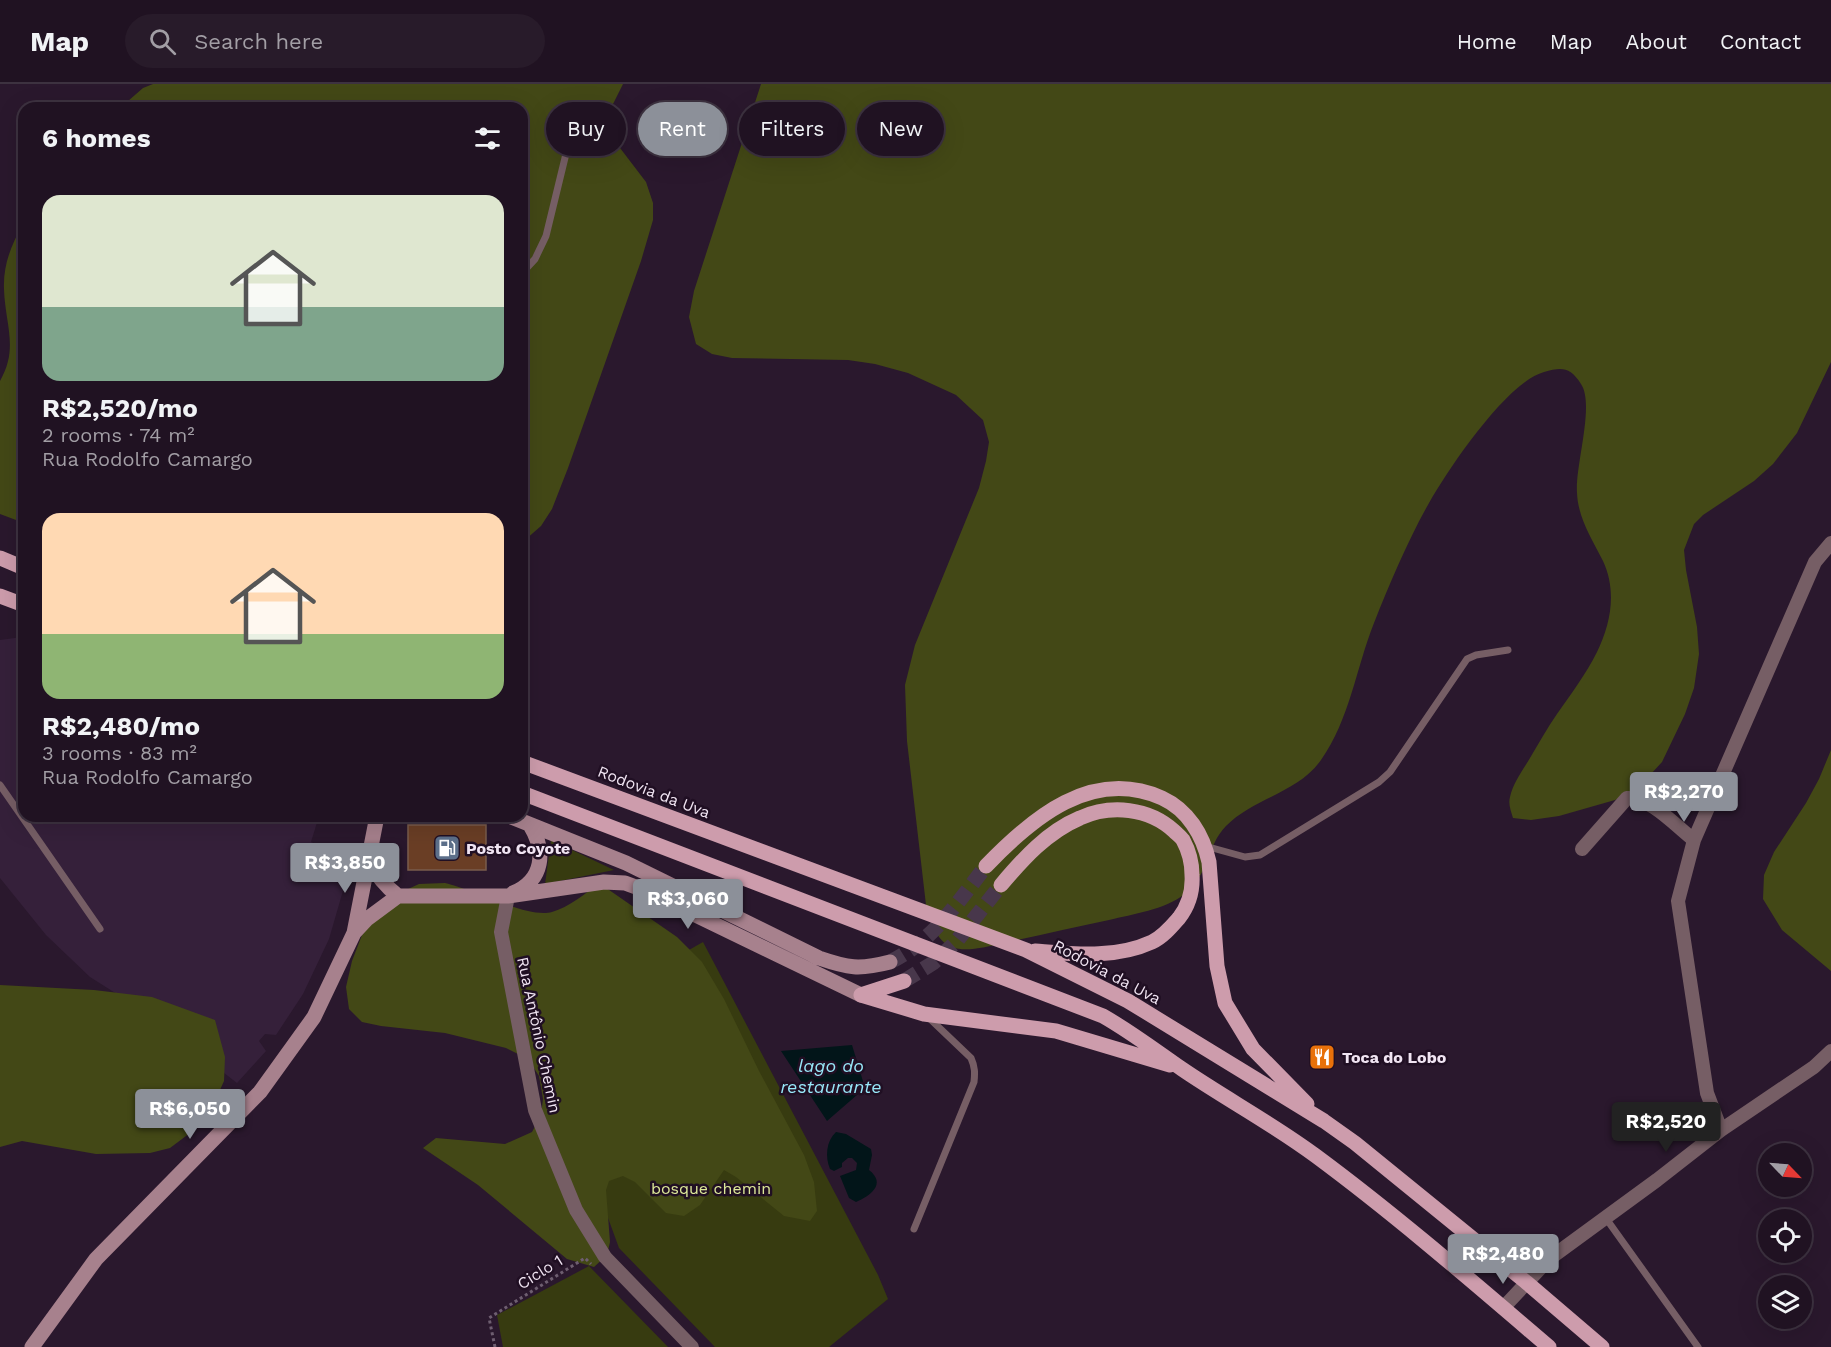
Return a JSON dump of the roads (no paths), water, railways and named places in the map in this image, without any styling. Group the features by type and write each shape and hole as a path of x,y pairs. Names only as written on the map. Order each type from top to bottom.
{"main road":[{"path":"0,558 18,566"},
{"path":"0,596 18,603"},
{"name":"Rodovia da Uva","path":"528,764 1026,950 1128,1001 1356,1143 1602,1347"},
{"path":"986,866 1014,837 1046,812 1080,795 1108,788 1144,790 1173,803 1197,829 1205,846 1209,862 1217,966 1225,1003 1253,1049 1324,1121"},
{"path":"528,795 1102,1016 1132,1033 1315,1155 1372,1199 1549,1347"},
{"path":"1001,885 1026,856 1053,833 1081,817 1107,810 1136,810 1162,820 1183,839 1192,862 1193,888 1185,910 1154,942 1129,950 1104,954 1026,950"},
{"path":"861,995 904,981"},
{"path":"861,995 924,1014 1056,1031 1183,1069"}],"street":[{"path":"1721,1130 1707,1093 1678,901 1694,840 1815,562 1831,543"},
{"path":"1582,849 1628,798 1635,797 1645,801 1694,840"},
{"path":"32,1347 96,1259 260,1092 314,1017 354,933 376,822"},
{"path":"523,822 626,862 819,958 845,967 867,968 890,962"},
{"path":"508,896 521,890 532,880 539,867 541,852 538,838 530,825"},
{"path":"369,861 381,881 398,896"},
{"path":"354,933 367,919 398,896 508,896 604,882 625,884 644,890 861,995"},
{"name":"Rua Antônio Chemin","path":"508,896 501,932 535,1110 576,1210 605,1257 692,1347"},
{"path":"1503,1308 1549,1259 1721,1130 1814,1067 1831,1052"}],"lane":[{"path":"528,267 535,259 546,236 565,156"},
{"path":"1205,846 1245,856 1260,855 1379,782 1390,772 1467,659 1476,655 1508,650"},
{"path":"0,785 18,811"},
{"path":"26,822 100,929"},
{"path":"914,1229 974,1082 975,1074 971,1058 924,1014"},
{"path":"1605,1217 1698,1347"}],"water":[{"name":"lago do restaurante","path":"852,1045 865,1088 827,1121 781,1051"},
{"path":"836,1132 846,1134 871,1149 869,1170 877,1180 876,1185 871,1193 856,1202 849,1198 840,1176 856,1170 857,1163 852,1158 848,1158 842,1163 842,1167 834,1171 828,1164 828,1144"}],"tunnel":[{"path":"890,962 932,932 986,866"},
{"path":"904,981 933,963 955,943 1001,885"}],"place":[{"name":"Posto Coyote","path":"447,848"},
{"name":"Toca do Lobo","path":"1322,1057"}],"park label":[{"name":"bosque chemin","path":"711,1188"}]}
